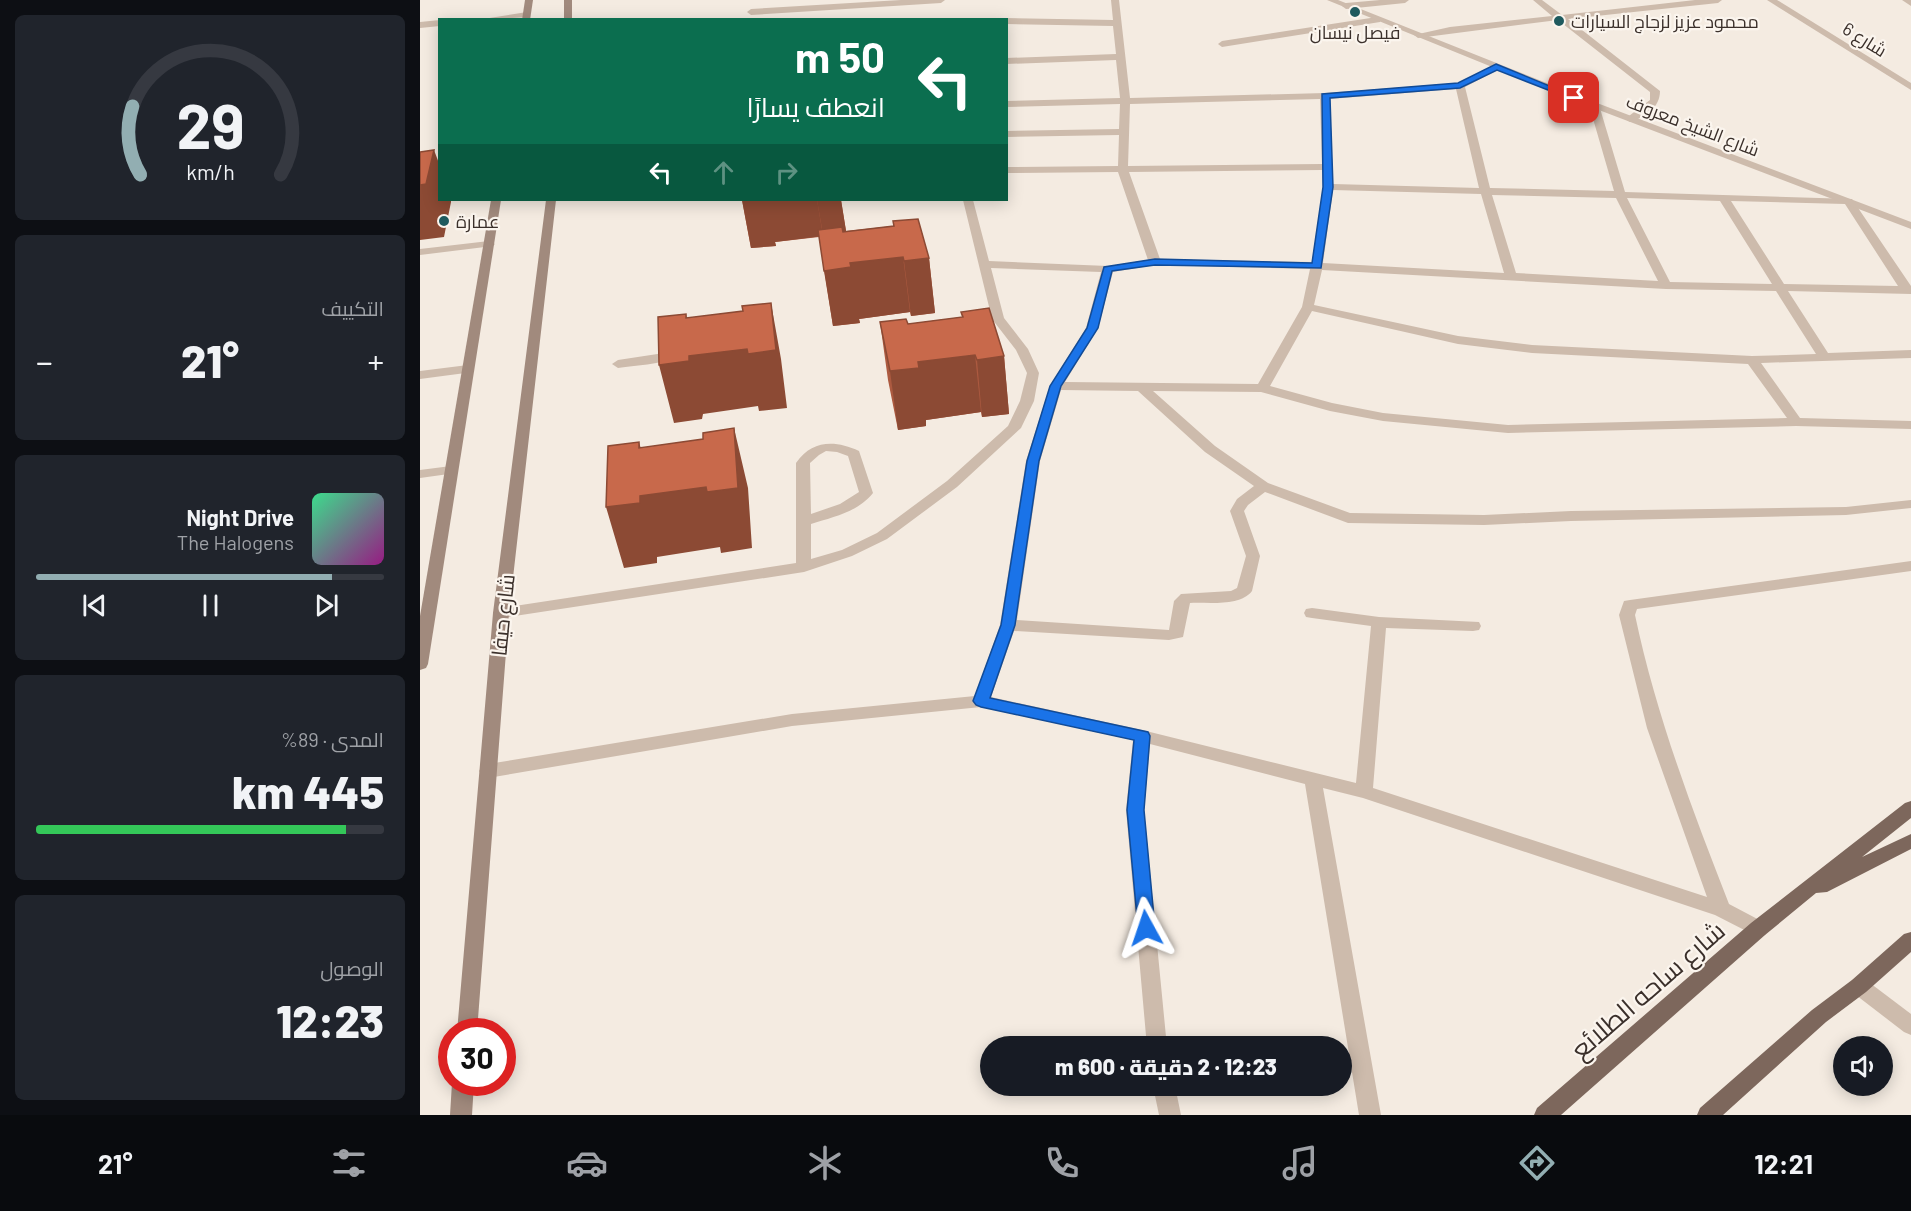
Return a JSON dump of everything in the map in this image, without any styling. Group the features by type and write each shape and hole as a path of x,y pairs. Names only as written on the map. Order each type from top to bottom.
{"main road":[{"path":"526,17 529,0"},
{"path":"568,0 568,18"},
{"path":"420,664 496,201"},
{"name":"شارع حيفا","path":"468,1018 501,613 551,201"},
{"path":"1786,906 1911,808"},
{"path":"1786,906 1911,841"},
{"name":"شارع ساحه الطلائع","path":"1545,1115 1786,906"},
{"path":"1708,1115 1819,1016 1859,986 1911,940"},
{"path":"1885,964 1911,951"},
{"path":"460,1115 462,1096"}],"street":[{"path":"751,12 941,0"},
{"path":"1115,0 1125,100 1122,170 1155,262"},
{"name":"شارع الشيخ معروف","path":"1331,0 1496,67 1911,226"},
{"path":"1346,6 1405,0"},
{"path":"1537,0 1655,91 1655,101 1645,111 1630,119"},
{"path":"1418,35 1718,0"},
{"name":"شارع 6","path":"1770,0 1911,87"},
{"path":"1906,0 1911,3"},
{"path":"1222,44 1377,20"},
{"path":"1008,21 1117,23"},
{"path":"420,25 438,23"},
{"path":"1008,61 1121,57"},
{"path":"1008,104 1325,96 1460,86 1496,67"},
{"path":"1460,86 1486,193 1510,276"},
{"path":"1262,388 1308,307 1317,266 1328,187 1325,96"},
{"path":"1594,105 1621,196 1666,285"},
{"path":"1008,134 1124,132"},
{"path":"1008,170 1326,167"},
{"path":"1328,187 1848,201 1909,290"},
{"path":"1724,199 1824,357"},
{"path":"501,613 804,567 847,553 882,536 952,484 1014,428 1027,401 1033,373 1022,349 998,319 968,201"},
{"path":"420,252 489,244"},
{"path":"986,264 1108,269 1155,262 1317,266 1666,285 1909,290"},
{"path":"981,701 1008,625 1033,461 1056,386 1092,328 1108,269"},
{"path":"1308,307 1458,340 1496,346 1752,360 1911,354"},
{"path":"618,364 667,357 690,344"},
{"path":"1752,360 1796,422"},
{"path":"420,375 468,369"},
{"path":"1056,386 1262,388 1330,407 1383,417 1508,429 1796,422 1911,424"},
{"path":"1140,386 1210,449 1263,486 1348,518 1484,520 1571,516 1846,511 1911,504"},
{"path":"804,521 842,510 858,502 866,493 854,454 841,447 820,447 809,454 803,463 804,567"},
{"path":"420,474 451,470"},
{"path":"1008,625 1169,635 1177,633 1182,601 1186,598 1233,596 1244,591 1253,556 1237,511 1242,502 1263,486"},
{"path":"1721,909 1667,765 1640,680 1627,615 1630,605 1911,566"},
{"path":"1312,614 1379,622 1473,626"},
{"path":"1364,792 1379,622"},
{"path":"488,771 792,720 981,701 1142,736 1364,792 1721,909 1758,928"},
{"path":"1142,736 1136,810 1156,1036"},
{"path":"1313,779 1370,1115"},
{"path":"1859,986 1911,1026"},
{"path":"1166,1096 1170,1115"}],"building":[{"path":"434,150 426,184 420,185 420,152"},
{"path":"918,219 929,258 904,261 903,257 850,263 851,267 824,271 818,230 842,227 843,232 894,226 893,221"},
{"path":"771,303 776,350 748,354 747,349 689,356 689,361 659,365 658,317 686,314 686,318 743,311 742,306"},
{"path":"989,308 1004,356 977,360 975,355 918,362 919,368 890,371 880,322 906,319 908,324 963,317 961,312"},
{"path":"734,428 738,488 707,492 706,487 640,496 640,503 606,507 608,446 639,442 639,448 703,439 703,433"}],"place":[{"name":"فيصل نيسان","path":"1355,12"},
{"name":"محمود عزيز لزجاج السيارات","path":"1559,21"},
{"name":"عمارة","path":"444,221"}],"route":[{"path":"1146,928 1136,810 1142,736 981,701 1008,625 1033,461 1056,386 1092,328 1108,269 1155,262 1317,266 1328,187 1325,96 1460,86 1496,67 1574,98"}]}
